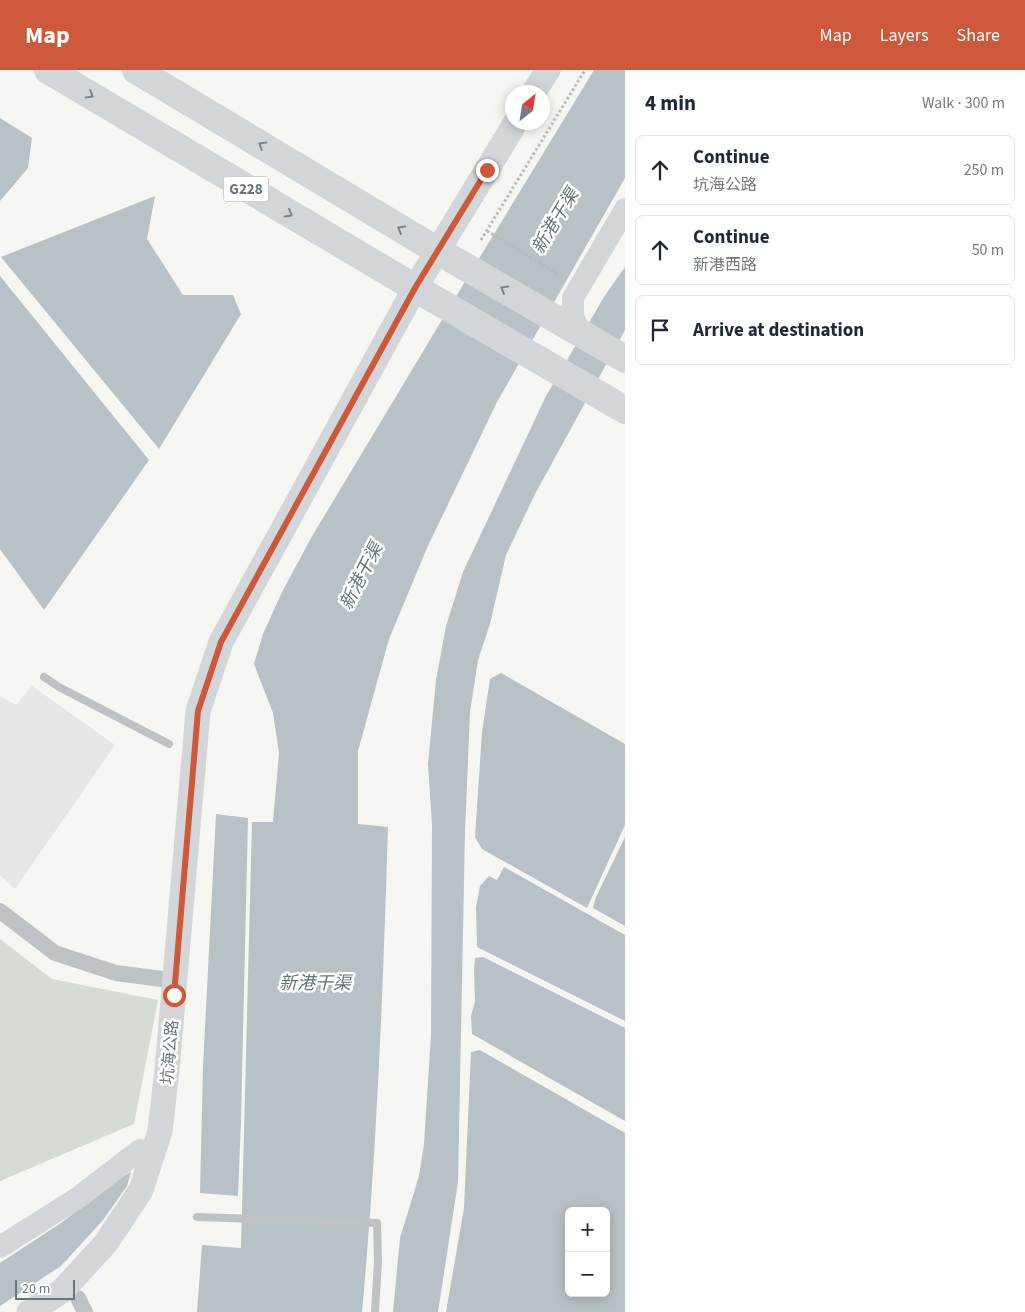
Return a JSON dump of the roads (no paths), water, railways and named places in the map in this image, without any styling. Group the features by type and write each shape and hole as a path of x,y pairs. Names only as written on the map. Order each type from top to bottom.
{"highway":[{"name":"G228","path":"48,70 445,306 625,410"},
{"name":"G228","path":"136,70 448,256 565,308"},
{"path":"565,308 621,357"}],"main road":[{"path":"538,85 548,70"},
{"name":"坑海公路","path":"29,1312 62,1291 106,1243 140,1190 160,1131 198,711 221,642 415,288 448,256 512,130"}],"street":[{"path":"565,308 625,209"},
{"path":"0,911 55,953 116,974 162,979"},
{"path":"0,1247 79,1196 140,1150"}],"lane":[{"path":"44,677 59,688 169,744"},
{"path":"197,1217 377,1223 378,1262 375,1312"}],"water":[{"name":"新港干渠","path":"594,70 625,70 625,178 497,402 427,548 389,639 358,751 358,824 388,827 379,1070 362,1312 197,1312 202,1245 241,1248 252,822 273,822 279,753 273,713 254,664 263,634 282,592 311,538"},
{"path":"0,118 32,138 28,168 0,201"},
{"path":"155,196 147,239 183,295 233,295 241,314 159,449 1,257"},
{"path":"625,267 625,330 535,494 506,555 490,624 478,660 470,712 465,831 458,1182 438,1312 393,1312 400,1238 419,1176 424,1144 431,1035 432,825 428,764 436,680 446,626 463,572 546,396 604,297"},
{"path":"0,276 149,460 44,610 0,549"},
{"path":"501,673 625,744 625,825 587,908 482,849 475,837 482,732 490,679"},
{"path":"216,814 248,818 238,1196 200,1193 203,1067"},
{"path":"625,837 625,926 593,908 596,897"},
{"path":"504,867 625,935 625,1021 477,947 476,907 480,886 489,876 497,880"},
{"path":"483,957 625,1028 625,1121 472,1034 471,1016 475,1001 475,958"},
{"path":"480,1050 625,1133 625,1312 446,1312 464,1208 471,1052"},
{"path":"131,1172 127,1186 103,1220 61,1266 0,1306 0,1263 61,1223 120,1178"}]}
